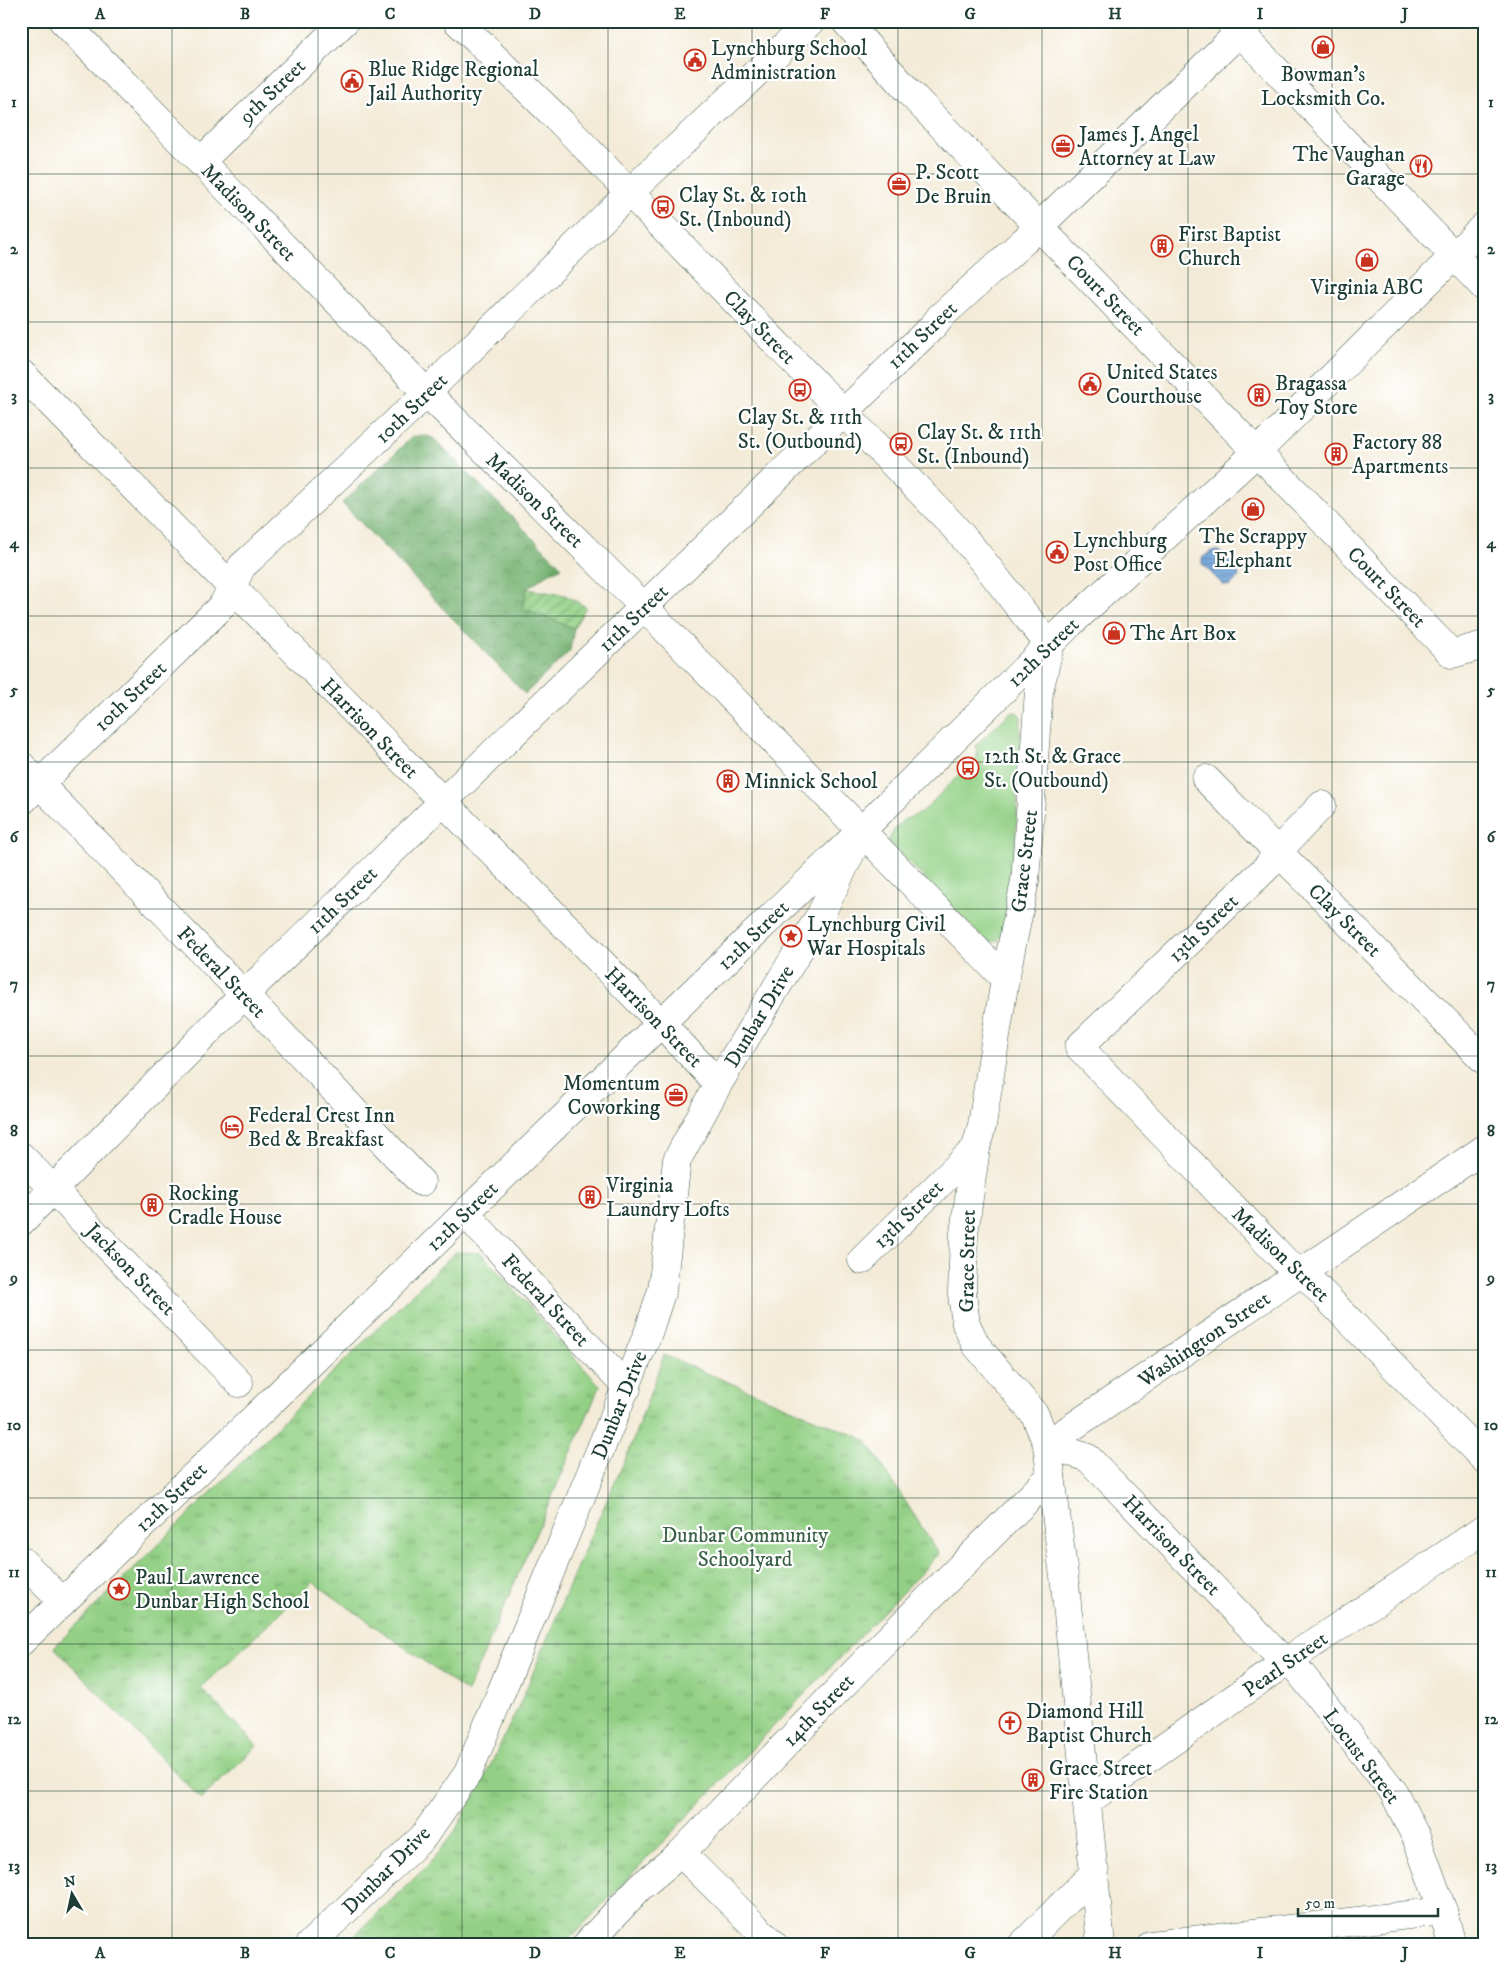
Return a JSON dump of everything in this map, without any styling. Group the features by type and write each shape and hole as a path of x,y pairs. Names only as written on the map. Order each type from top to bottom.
{"street":[{"name":"Madison Street","path":"63,21 426,393 644,607 1005,979"},
{"name":"9th Street","path":"200,162 345,21"},
{"name":"Clay Street","path":"457,21 562,122 973,546 1050,645"},
{"name":"10th Street","path":"27,784 223,605 242,566 250,558 426,393 629,193 811,21"},
{"name":"Court Street","path":"844,21 908,91 1452,654 1484,645"},
{"name":"11th Street","path":"21,1222 55,1190 244,995 934,325 940,317 1039,226 1240,25"},
{"path":"1240,25 1484,287"},
{"name":"12th Street","path":"21,1642 280,1394 660,1023 862,830 1050,645 1256,453 1484,226"},
{"name":"Harrison Street","path":"21,374 718,1084"},
{"name":"Grace Street","path":"1050,645 1039,691 1025,881 1005,979 982,1125 976,1148 964,1233 962,1294 966,1324 976,1345 1035,1415 1047,1444 1065,1584 1101,1945"},
{"name":"Clay Street","path":"1206,779 1484,1060"},
{"name":"Federal Street","path":"27,784 244,995 421,1182"},
{"name":"13th Street","path":"1079,1047 1268,866 1278,852 1322,805"},
{"name":"Dunbar Drive","path":"309,1945 423,1837 468,1773 648,1333 662,1290 676,1160 718,1084 822,912 862,830"},
{"name":"Madison Street","path":"1079,1047 1288,1264 1302,1272 1484,1459"},
{"name":"13th Street","path":"862,1260 976,1148"},
{"name":"Washington Street","path":"1047,1444 1484,1149"},
{"name":"Jackson Street","path":"21,1156 239,1383"},
{"name":"Federal Street","path":"465,1214 627,1388"},
{"name":"Harrison Street","path":"1047,1444 1088,1458 1276,1653 1287,1661"},
{"name":"14th Street","path":"586,1945 640,1887 681,1853 861,1666 1051,1476"},
{"name":"Pearl Street","path":"1088,1801 1287,1661 1484,1529"},
{"path":"21,1560 62,1601"},
{"name":"Locust Street","path":"1287,1661 1297,1669 1392,1791 1416,1837 1443,1911 1452,1945"},
{"path":"681,1853 774,1945"},
{"path":"1022,1945 1094,1872"},
{"path":"1151,1945 1443,1911"}],"green space":[{"path":"423,435 433,438 562,567 543,577 527,589 523,608 574,628 570,651 525,694 342,503 412,437"},
{"path":"527,589 565,595 586,607 574,628 523,608"},
{"path":"1016,712 1021,716 1016,836 1005,933 997,941 986,942 888,841 896,827 903,820 921,813 977,757 976,745 1010,713"},
{"path":"455,1252 481,1253 600,1386 467,1692 313,1582 201,1688 257,1746 201,1799 54,1647"},
{"name":"Dunbar Community Schoolyard","path":"664,1355 866,1440 939,1554 564,1945 345,1945 428,1865 455,1831 481,1785 522,1699 582,1555 629,1451"}],"water":[{"path":"1211,551 1219,551 1238,571 1239,577 1230,586 1223,585 1202,564 1202,558"}],"place":[{"name":"Bowman's Locksmith Co.","path":"1323,47"},
{"name":"Lynchburg School Administration","path":"695,60"},
{"name":"Blue Ridge Regional Jail Authority","path":"352,81"},
{"name":"James J. Angel Attorney at Law","path":"1063,146"},
{"name":"The Vaughan Garage","path":"1421,166"},
{"name":"P. Scott De Bruin","path":"899,184"},
{"name":"Clay St. & 10th St. (Inbound)","path":"663,207"},
{"name":"First Baptist Church","path":"1162,246"},
{"name":"Virginia ABC","path":"1367,260"},
{"name":"United States Courthouse","path":"1090,384"},
{"name":"Clay St. & 11th St. (Outbound)","path":"800,390"},
{"name":"Bragassa Toy Store","path":"1259,395"},
{"name":"Clay St. & 11th St. (Inbound)","path":"901,444"},
{"name":"Factory 88 Apartments","path":"1336,454"},
{"name":"The Scrappy Elephant","path":"1253,509"},
{"name":"Lynchburg Post Office","path":"1057,552"},
{"name":"The Art Box","path":"1114,633"},
{"name":"12th St. & Grace St. (Outbound)","path":"968,768"},
{"name":"Minnick School","path":"728,781"},
{"name":"Lynchburg Civil War Hospitals","path":"791,936"},
{"name":"Momentum Coworking","path":"676,1095"},
{"name":"Federal Crest Inn Bed & Breakfast","path":"232,1127"},
{"name":"Virginia Laundry Lofts","path":"590,1197"},
{"name":"Rocking Cradle House","path":"152,1205"},
{"name":"Paul Lawrence Dunbar High School","path":"119,1589"},
{"name":"Diamond Hill Baptist Church","path":"1010,1723"},
{"name":"Grace Street Fire Station","path":"1033,1780"}]}
